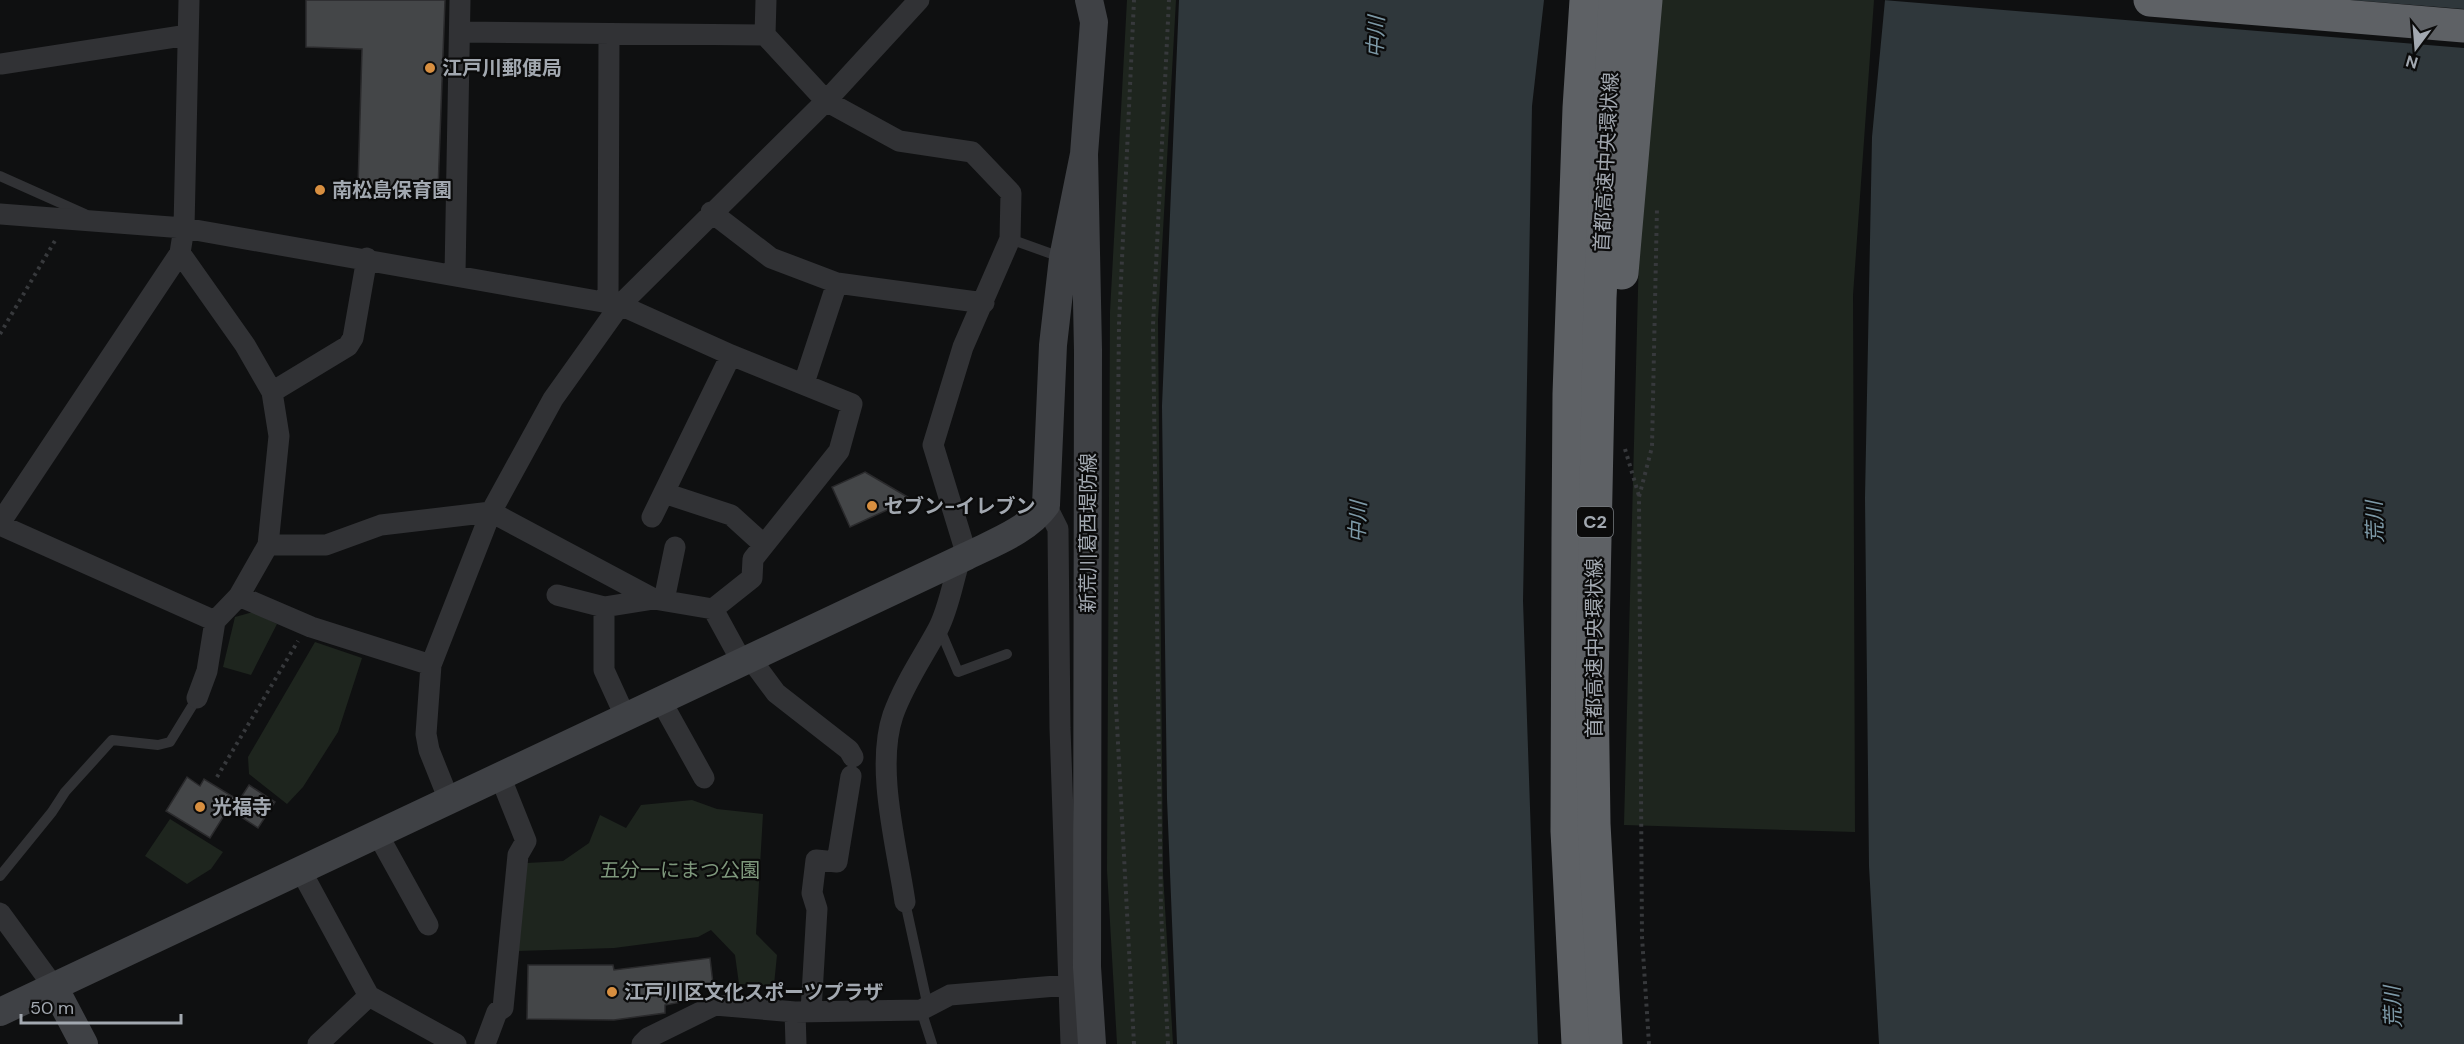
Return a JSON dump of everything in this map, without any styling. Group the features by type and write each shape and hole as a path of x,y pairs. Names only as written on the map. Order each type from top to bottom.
{"highway":[{"path":"1569,0 1569,34 1579,108"},
{"name":"首都高速中央環状線","path":"1578,1044 1567,831 1569,394 1579,108 1586,0"},
{"name":"首都高速中央環状線","path":"1606,1044 1594,824 1592,683 1597,417 1615,0"},
{"path":"1597,417 1620,308 1646,0"},
{"path":"2150,0 2464,26"}],"street":[{"path":"189,0 184,228 180,253 0,524 215,621"},
{"path":"455,274 460,0"},
{"path":"766,0 765,35 826,101 899,141 972,152 1011,193 1010,239 963,347 933,445 963,557 939,627 893,716 887,745 887,776 905,902"},
{"path":"449,800 429,750 426,734 431,665 491,512 553,399 614,304 826,101 919,0"},
{"name":"新荒川葛西堤防線","path":"1092,1044 1088,967 1088,350 1084,154 1093,7"},
{"path":"460,32 765,35"},
{"path":"609,34 614,304"},
{"path":"1,64 188,35"},
{"path":"1071,1044 1058,529 1046,506 1053,345 1063,258 1084,154"},
{"path":"711,213 771,258 837,284 984,303"},
{"path":"0,214 96,219 184,228 367,258 614,304 731,356 804,383 852,404 839,451 753,559 752,578 713,609"},
{"path":"180,253 245,345 272,392 279,436 268,545 239,596 215,621 207,671 197,698"},
{"path":"272,392 348,346 353,338 367,258"},
{"path":"804,383 837,284"},
{"path":"652,517 731,356"},
{"path":"664,493 731,515 764,545"},
{"path":"0,1012 963,557 1022,528 1037,517 1046,506"},
{"path":"268,545 326,545 381,525 491,512 659,600"},
{"path":"659,600 675,547"},
{"path":"557,595 604,607 659,600 713,609 746,660 776,693 849,750 852,766 837,862 816,860 812,893 817,909 803,1011 796,1044"},
{"path":"239,596 311,627 431,665"},
{"path":"604,607 604,670 625,716"},
{"path":"660,699 704,778"},
{"path":"485,1044 497,1011 503,1008 518,855 526,841 500,776"},
{"path":"377,833 428,925"},
{"path":"300,869 369,996 431,1038 456,1044"},
{"path":"0,913 54,987 84,1044"},
{"path":"642,1044 648,1038 715,1005 803,1011 925,1008 950,995 1068,985"},
{"path":"318,1044 369,996"}],"lane":[{"path":"0,176 96,219"},
{"path":"1010,239 1063,258"},
{"path":"939,627 958,672 1007,654"},
{"path":"0,876 52,812 65,792 112,740 158,745 170,742 197,698"},
{"path":"905,902 932,1044"}],"path":[{"path":"1134,0 1119,324 1115,676 1134,1044"},
{"path":"1168,1044 1161,911 1153,326 1169,0"},
{"path":"1650,1044 1642,937 1639,497 1652,447 1657,206"},
{"path":"0,334 68,218"},
{"path":"217,777 303,633"}],"green space":[{"path":"1127,0 1176,0 1158,320 1163,873 1173,1044 1117,1044 1107,870 1110,312"},
{"path":"1662,0 1874,0 1853,295 1855,832 1624,825 1642,138"},
{"path":"253,612 277,624 251,675 223,667 235,617"},
{"path":"315,642 362,658 338,732 303,787 287,804 249,774 248,757"},
{"name":"五分一にまつ公園","path":"692,800 717,809 763,814 756,934 777,955 774,985 739,984 735,955 711,930 698,937 614,948 517,951 527,863 563,861 589,843 600,815 626,828 641,805"},
{"path":"170,819 223,852 211,869 187,884 145,856"}],"water":[{"name":"中川","path":"1179,0 1544,0 1532,106 1523,601 1538,1044 1177,1044 1167,799 1162,406"},
{"name":"荒川","path":"1885,0 2464,0 2464,1044 1879,1044 1869,866 1865,498 1872,137"}],"pier":[{"path":"1883,0 2351,0 2464,9 2464,48"}],"building":[{"path":"306,0 445,0 438,190 358,187 362,49 306,47"},
{"path":"865,472 911,499 850,527 832,487"},
{"path":"187,777 200,786 204,779 235,798 210,838 166,811"},
{"path":"249,785 275,802 258,828 232,811"},
{"name":"江戸川区文化スポーツプラザ","path":"710,958 713,984 696,986 697,999 665,1005 665,1013 614,1020 527,1019 528,965 613,965 614,970"}],"place":[{"name":"江戸川郵便局","path":"430,68"},
{"name":"南松島保育園","path":"320,190"},
{"name":"セブン-イレブン","path":"872,506"},
{"name":"光福寺","path":"200,807"},
{"name":"江戸川区文化スポーツプラザ","path":"612,992"}]}
